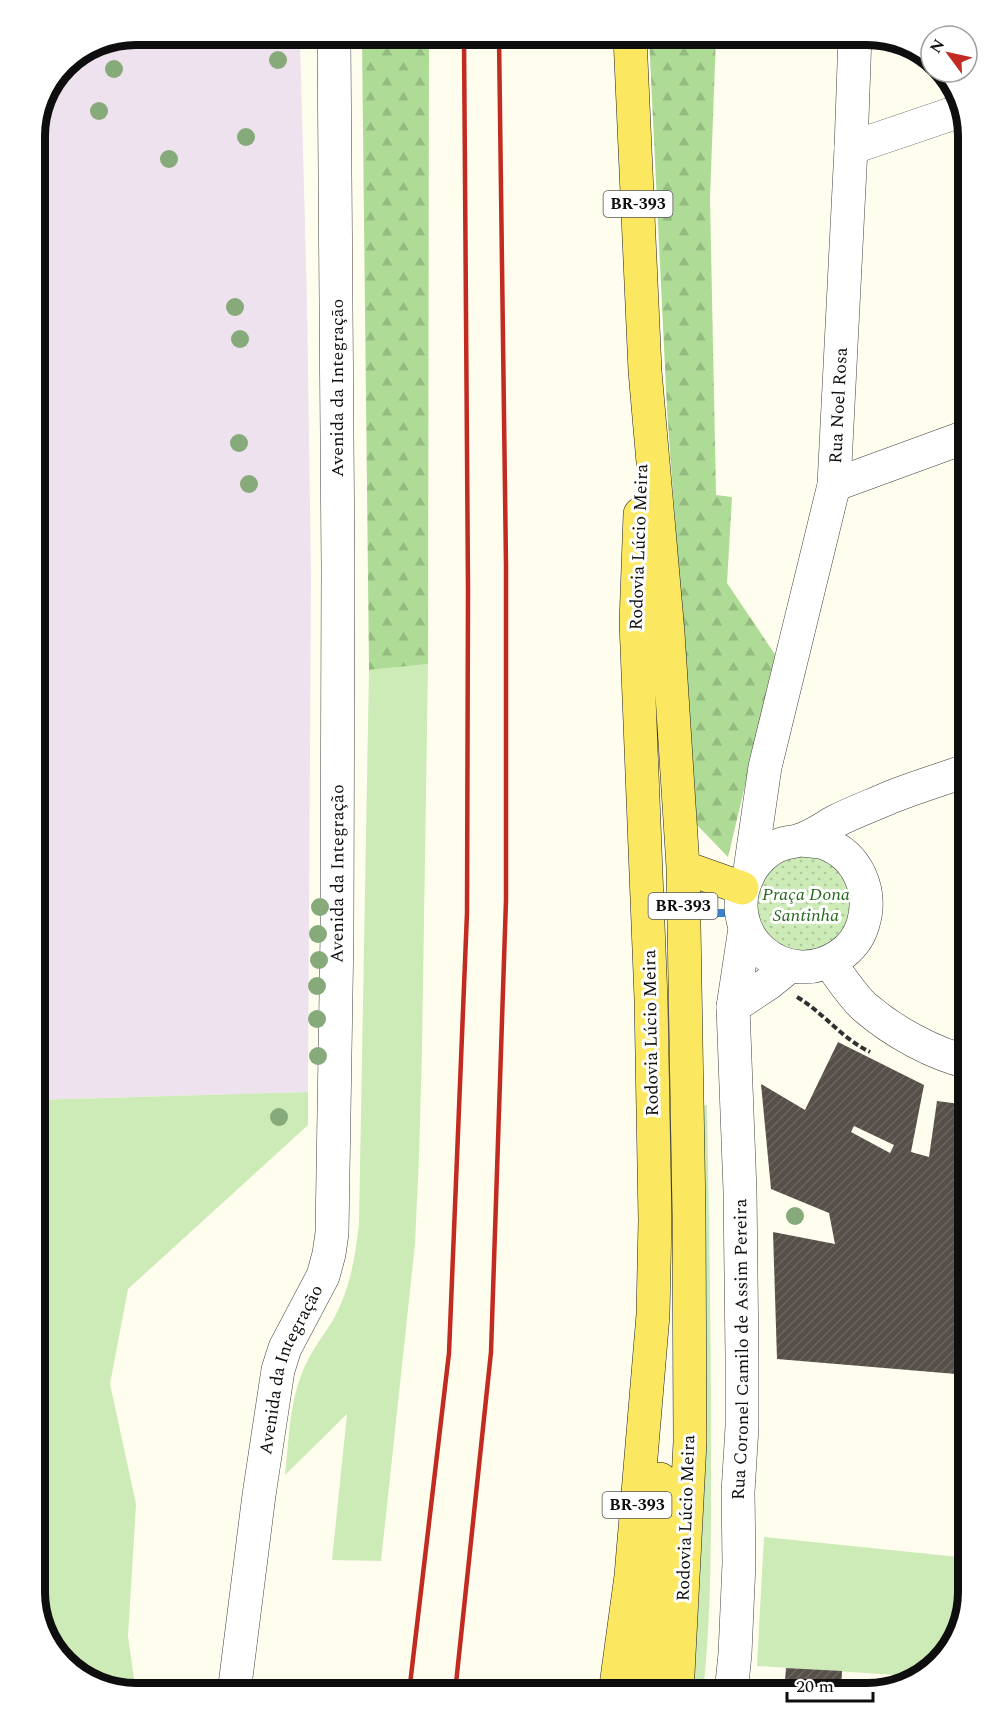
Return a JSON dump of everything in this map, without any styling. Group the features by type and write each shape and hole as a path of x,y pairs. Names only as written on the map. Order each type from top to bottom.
{"main road":[{"name":"Rodovia Lúcio Meira","path":"630,45 645,371 668,633 682,867 689,1214 690,1442 678,1683"},
{"name":"Rodovia Lúcio Meira","path":"616,1683 631,1576 653,1315 655,1220 651,999 636,622 645,371"},
{"path":"682,867 746,879"},
{"path":"646,1683 659,1536 660,1460 653,1315"}],"street":[{"name":"Avenida da Integração","path":"235,1683 259,1495 278,1370 285,1348 323,1276 332,1233 338,933 334,45"},
{"name":"Rua Noel Rosa","path":"746,879 765,767 834,485 855,45"},
{"path":"851,148 955,113"},
{"path":"834,485 958,440"},
{"name":"Rua Noel Rosa","path":"765,767 775,825 791,842"},
{"path":"792,981 756,945 745,928 741,908 746,879 764,855 893,796 958,774"},
{"path":"733,1006 769,983 792,981 810,967 829,962 848,950 861,933 867,912 866,890 858,869 843,853 823,843 791,842"},
{"name":"Rua Coronel Camilo de Assim Pereira","path":"732,1683 739,1563 738,1492 742,1368 740,1191 733,1006 745,928"},
{"path":"829,962 865,1008 903,1035 958,1059"}],"path":[{"path":"792,981 809,1005 846,1038 874,1054"}],"shaded area":[{"path":"136,45 300,45 311,576 308,1092 45,1100 45,130 52,101 60,86 72,72 86,60 118,47"}],"green space":[{"path":"362,45 429,45 428,664 369,670"},
{"path":"649,45 716,45 710,198 716,495 732,497 727,583 776,656 728,857 697,825 667,409"},
{"path":"428,664 422,1049 415,1244 381,1561 332,1560 347,1414 285,1475 297,1388 307,1361 333,1320 344,1297 359,1224 369,670"},
{"name":"Praça Dona Santinha","path":"804,855 830,861 850,881 851,922 834,944 808,954 781,947 762,927 757,913 760,886 767,874 789,857"},
{"path":"308,1092 308,1125 128,1289 110,1384 136,1504 128,1636 135,1683 118,1681 96,1674 76,1660 54,1632 47,1610 45,1592 45,1100"},
{"path":"707,1105 711,1537 704,1683 689,1683 698,1107"},
{"path":"764,1537 958,1557 957,1604 946,1637 927,1660 901,1676 757,1666"}],"building":[{"path":"838,1042 924,1085 911,1152 929,1157 937,1101 958,1104 958,1374 777,1359 773,1232 835,1244 829,1213 771,1189 761,1084 805,1110","holes":["854,1126 894,1145 890,1153 851,1132"]},
{"path":"786,1668 842,1671 841,1683 785,1683"}],"waterway":[{"path":"709,913 724,913"}],"railway":[{"path":"410,1683 449,1353 467,913 468,589 464,45"},
{"path":"456,1683 491,1352 506,900 506,565 499,45"}]}
